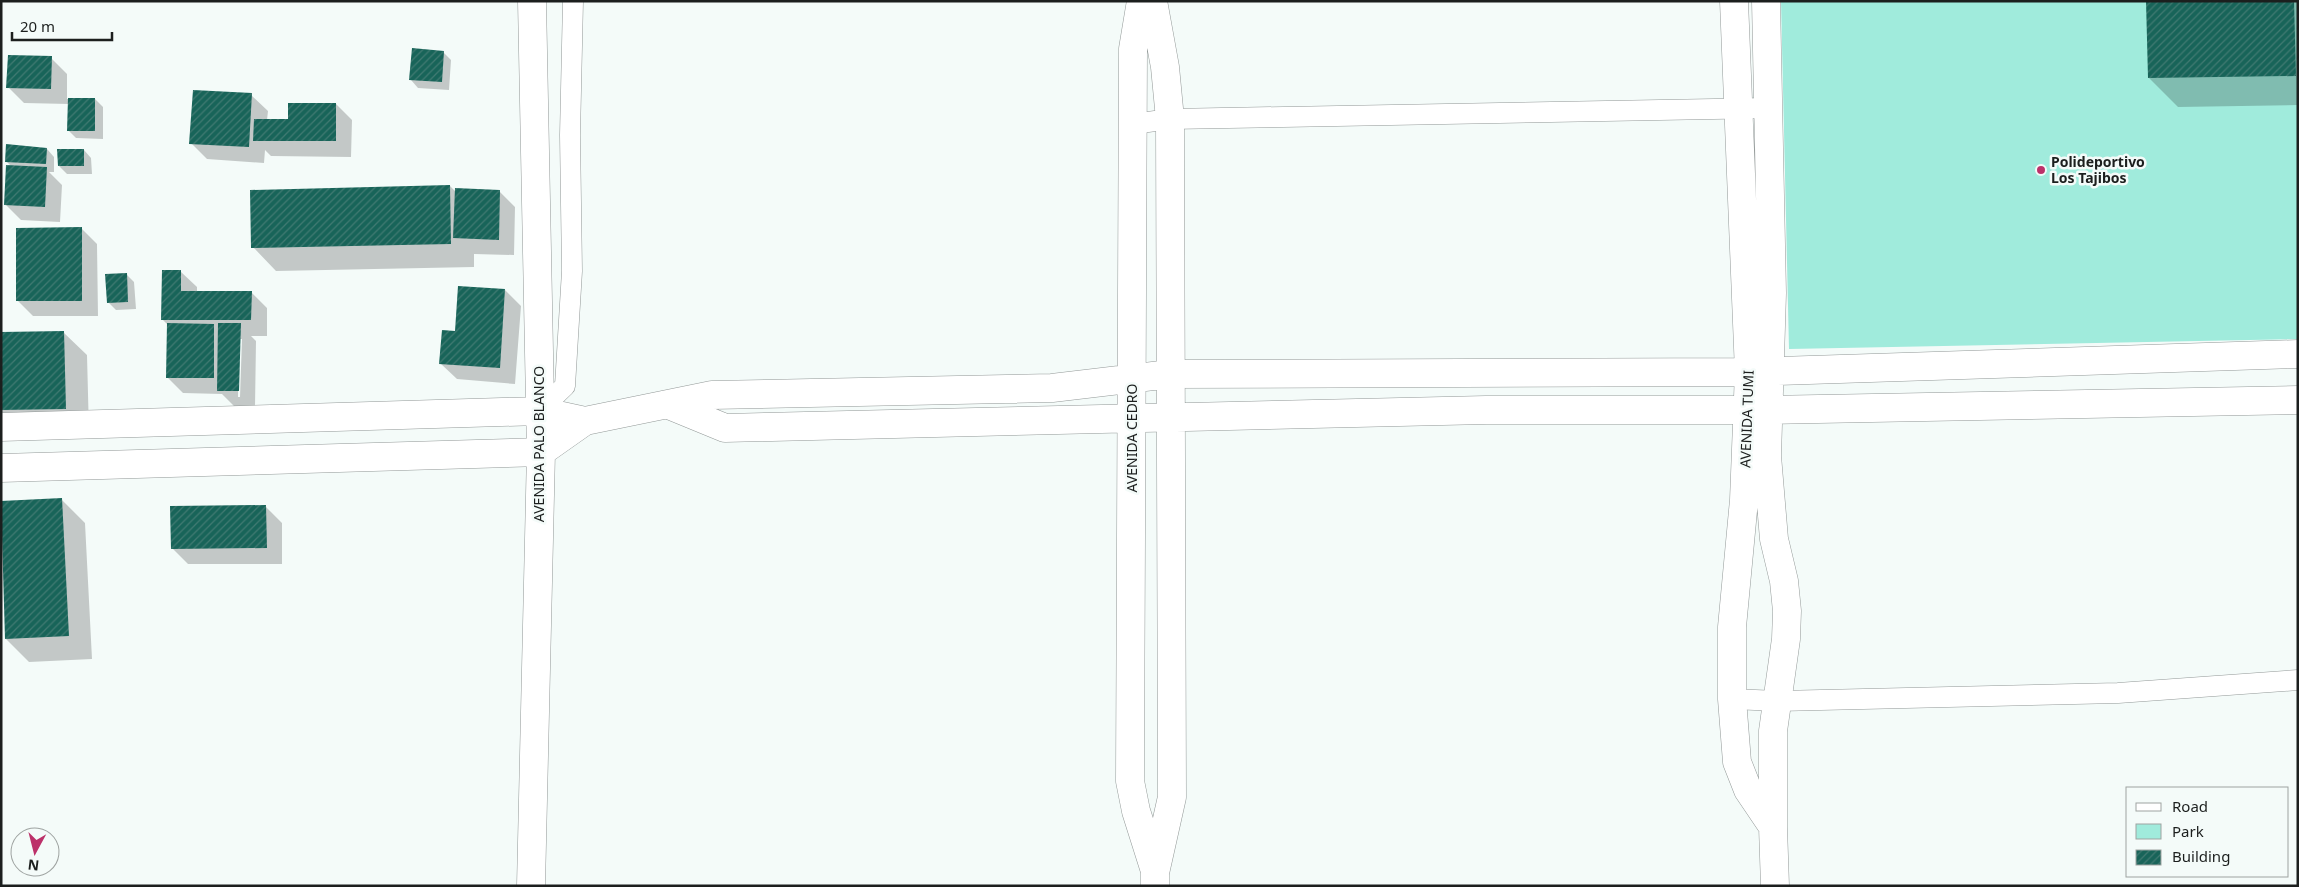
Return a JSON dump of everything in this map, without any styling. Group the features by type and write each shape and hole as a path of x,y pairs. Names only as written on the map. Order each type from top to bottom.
{"street":[{"name":"AVENIDA PALO BLANCO","path":"531,886 541,452 532,1"},
{"name":"AVENIDA CEDRO","path":"1141,1 1133,49 1130,781 1136,811 1155,879"},
{"name":"AVENIDA CEDRO","path":"1153,1 1165,67 1170,119 1172,797 1155,879"},
{"name":"AVENIDA TUMI","path":"1734,1 1738,108 1760,372 1759,410 1744,500 1732,627 1732,699 1737,762 1748,790 1773,826"},
{"name":"AVENIDA TUMI","path":"1760,372 1772,293 1766,1"},
{"path":"1,427 539,411 585,421 712,395 1052,388 1170,374 1760,372 2298,354"},
{"path":"670,405 725,428 1486,410 1759,410 2298,400"},
{"name":"AVENIDA TUMI","path":"1759,410 1767,456 1774,539 1784,581 1787,611 1786,639 1773,731 1775,886"},
{"path":"1,468 541,452 585,421"}],"lane":[{"path":"539,411 566,386 572,270 570,135 573,1"},
{"path":"1133,124 1170,119 1768,108"},
{"path":"1732,699 1778,701 2118,693 2298,680"}],"green space":[{"name":"Polideportivo Los Tajibos","path":"1781,1 2298,1 2298,339 1789,349"}],"building":[{"path":"2146,1 2294,1 2296,76 2148,78"},
{"path":"412,48 444,51 442,82 409,80"},
{"path":"8,55 52,56 51,89 6,88"},
{"path":"193,90 252,93 249,147 189,144"},
{"path":"68,98 95,98 95,131 67,131"},
{"path":"288,103 336,103 336,141 253,141 254,119 288,119"},
{"path":"6,144 47,148 46,164 5,162"},
{"path":"57,149 84,149 84,166 58,166"},
{"path":"6,165 47,167 45,207 4,205"},
{"path":"450,185 451,244 251,248 250,190"},
{"path":"455,188 500,190 499,240 453,238"},
{"path":"82,227 82,301 16,301 16,228"},
{"path":"162,270 181,270 181,291 252,291 251,320 161,320"},
{"path":"127,273 128,302 107,303 105,274"},
{"path":"458,286 505,289 500,368 439,364 442,330 455,331"},
{"path":"167,323 214,324 214,378 166,378"},
{"path":"218,323 241,323 239,391 217,391"},
{"path":"64,331 66,409 1,410 1,332"},
{"path":"62,498 69,636 5,639 1,501"},
{"path":"266,505 267,548 171,549 170,506"}],"place":[{"name":"Polideportivo Los Tajibos","path":"2041,170"}]}
